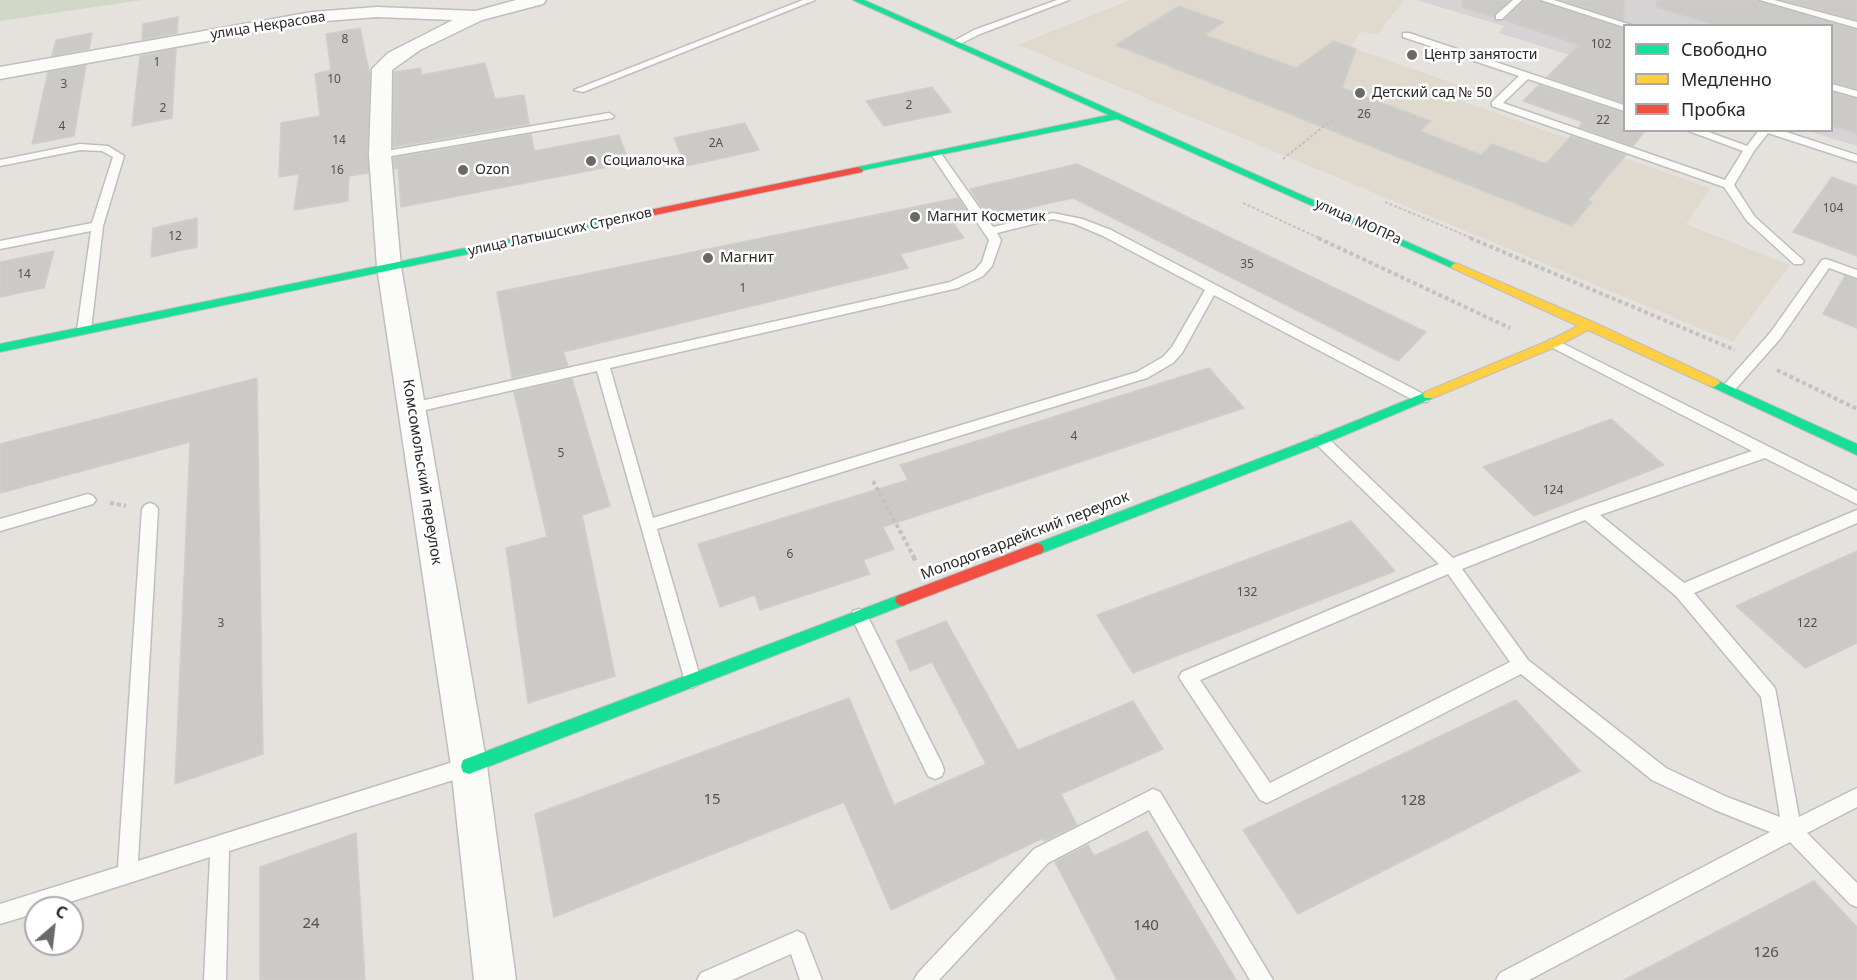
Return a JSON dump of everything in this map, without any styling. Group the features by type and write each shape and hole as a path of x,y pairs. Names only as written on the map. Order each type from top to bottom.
{"street":[{"name":"улица Некрасова","path":"0,73 312,17 377,12 476,16 537,0"},
{"name":"улица МОПРа","path":"857,0 1589,325 1857,450"},
{"name":"Комсомольский переулок","path":"476,16 413,46 395,57 382,69 380,156 389,267 469,766 495,980"},
{"name":"улица Латышских Стрелков","path":"0,348 1119,116"},
{"name":"Молодогвардейский переулок","path":"469,766 1321,440 1554,343 1589,325"}],"lane":[{"path":"579,90 811,0"},
{"path":"955,43 977,32 1065,0"},
{"path":"1499,17 1518,0"},
{"path":"1545,0 1623,24"},
{"path":"1764,0 1857,25"},
{"path":"1406,34 1623,108"},
{"path":"1526,75 1496,104 1728,185 1751,219 1798,261"},
{"path":"1833,87 1857,94"},
{"path":"380,156 609,116"},
{"path":"1697,132 1749,150"},
{"path":"1728,185 1749,150 1765,132"},
{"path":"1773,132 1857,159"},
{"path":"0,163 80,147 104,148 119,156 97,226 84,330"},
{"path":"412,408 954,285 979,273 988,263 994,240 936,154"},
{"path":"990,231 1053,216 1078,221 1107,233 1422,399"},
{"path":"0,245 97,226"},
{"path":"1728,389 1775,336 1826,262 1857,274"},
{"path":"648,526 1123,382 1157,368 1177,350 1212,288"},
{"path":"1554,343 1857,498"},
{"path":"602,364 692,680"},
{"path":"1321,440 1451,566 1522,665 1659,774 1722,804 1792,831 1857,897"},
{"path":"1522,665 1266,794 1188,677 1451,566 1587,513 1768,451"},
{"path":"0,525 88,500"},
{"path":"127,874 150,510"},
{"path":"1587,513 1682,591 1769,694 1792,831"},
{"path":"1682,591 1857,516"},
{"path":"859,616 935,770"},
{"path":"0,914 469,766"},
{"path":"1507,980 1857,797"},
{"path":"925,980 1041,856 1153,798 1262,980"},
{"path":"215,980 220,844"},
{"path":"708,980 797,940 811,980"}],"path":[{"path":"1283,159 1333,119"},
{"path":"863,462 931,590"},
{"path":"88,500 150,510"}],"shaded area":[{"path":"1130,0 1404,0 1378,34 1361,32 1350,47 1467,88 1456,99 1710,188 1686,224 1790,265 1733,342 1018,45"},
{"path":"1416,0 1857,0 1857,146 1811,132 1833,132 1833,24 1623,24 1623,72 1499,33 1504,26"}],"green space":[{"path":"0,0 142,0 0,21"}],"building":[{"path":"1463,0 1510,0 1494,17 1462,7"},
{"path":"1524,0 1539,0 1623,29 1623,103 1547,77 1579,45 1504,20"},
{"path":"1561,0 1624,0 1624,21"},
{"path":"1657,0 1758,0 1857,30 1857,89 1833,82 1833,24 1711,24 1656,7"},
{"path":"1783,0 1857,0 1857,20"},
{"path":"1179,6 1224,22 1205,35 1296,68 1333,41 1356,49 1342,88 1431,121 1420,131 1481,155 1492,144 1546,164 1571,136 1626,155 1588,200 1592,202 1572,226 1116,45"},
{"path":"178,17 177,33 142,40 143,24"},
{"path":"360,28 370,76 368,173 349,176 348,201 294,210 299,174 279,177 281,123 320,116 315,74 331,70 326,34"},
{"path":"92,33 89,49 52,56 56,40"},
{"path":"176,49 172,118 132,126 140,56"},
{"path":"485,63 495,99 524,95 529,124 393,147 394,72 421,68 421,75"},
{"path":"86,65 74,136 32,144 48,72"},
{"path":"1539,85 1623,113 1623,132 1644,132 1633,146 1579,127 1583,122 1523,101"},
{"path":"932,87 951,112 884,126 866,101"},
{"path":"1833,92 1857,99 1857,134 1833,126"},
{"path":"745,123 759,150 686,166 674,138"},
{"path":"531,134 534,151 619,135 629,163 401,207 398,168 394,169 394,158"},
{"path":"1077,164 1426,332 1398,361 1073,198 988,217 970,189"},
{"path":"1832,177 1857,186 1857,256 1793,232"},
{"path":"958,198 973,220 954,224 964,238 900,254 908,268 563,352 568,366 512,378 497,292"},
{"path":"197,218 197,247 151,257 153,228"},
{"path":"54,251 44,288 0,297 0,262"},
{"path":"1845,276 1857,280 1857,328 1823,314"},
{"path":"1209,368 1244,408 883,527 894,549 863,560 870,574 760,610 755,595 720,607 698,544 908,480 900,465"},
{"path":"257,378 263,754 175,784 190,442 0,493 0,444"},
{"path":"572,379 610,506 582,515 615,676 528,703 506,548 547,537 514,392"},
{"path":"1611,419 1664,465 1534,516 1483,467"},
{"path":"1351,521 1395,571 1133,673 1097,615"},
{"path":"1857,551 1857,643 1805,668 1736,606"},
{"path":"946,621 1018,750 1133,701 1163,749 1061,794 1077,825 1044,841 1043,838 891,910 844,802 554,917 535,814 849,698 894,805 986,764 932,662 910,671 896,641"},
{"path":"1516,700 1580,771 1298,914 1243,830"},
{"path":"1147,831 1236,980 1117,980 1055,862 1088,845 1094,856"},
{"path":"356,833 365,980 260,980 260,867"},
{"path":"1814,881 1857,927 1857,980 1624,980"}],"traffic: fast":[{"path":"857,0 1456,266"},
{"path":"858,170 1119,116"},
{"path":"0,348 645,214"},
{"path":"1714,383 1857,450"},
{"path":"1037,549 1321,440 1429,395"},
{"path":"469,766 902,600"}],"traffic: slow":[{"path":"1456,266 1714,383"},
{"path":"1429,395 1554,343 1589,325"}],"traffic: jam":[{"path":"645,214 858,170"},
{"path":"902,600 1037,549"}],"place":[{"name":"Центр занятости","path":"1412,55"},
{"name":"Детский сад № 50","path":"1360,93"},
{"name":"Социалочка","path":"591,161"},
{"name":"Ozon","path":"463,170"},
{"name":"Магнит Косметик","path":"915,217"},
{"name":"Магнит","path":"708,258"}]}
